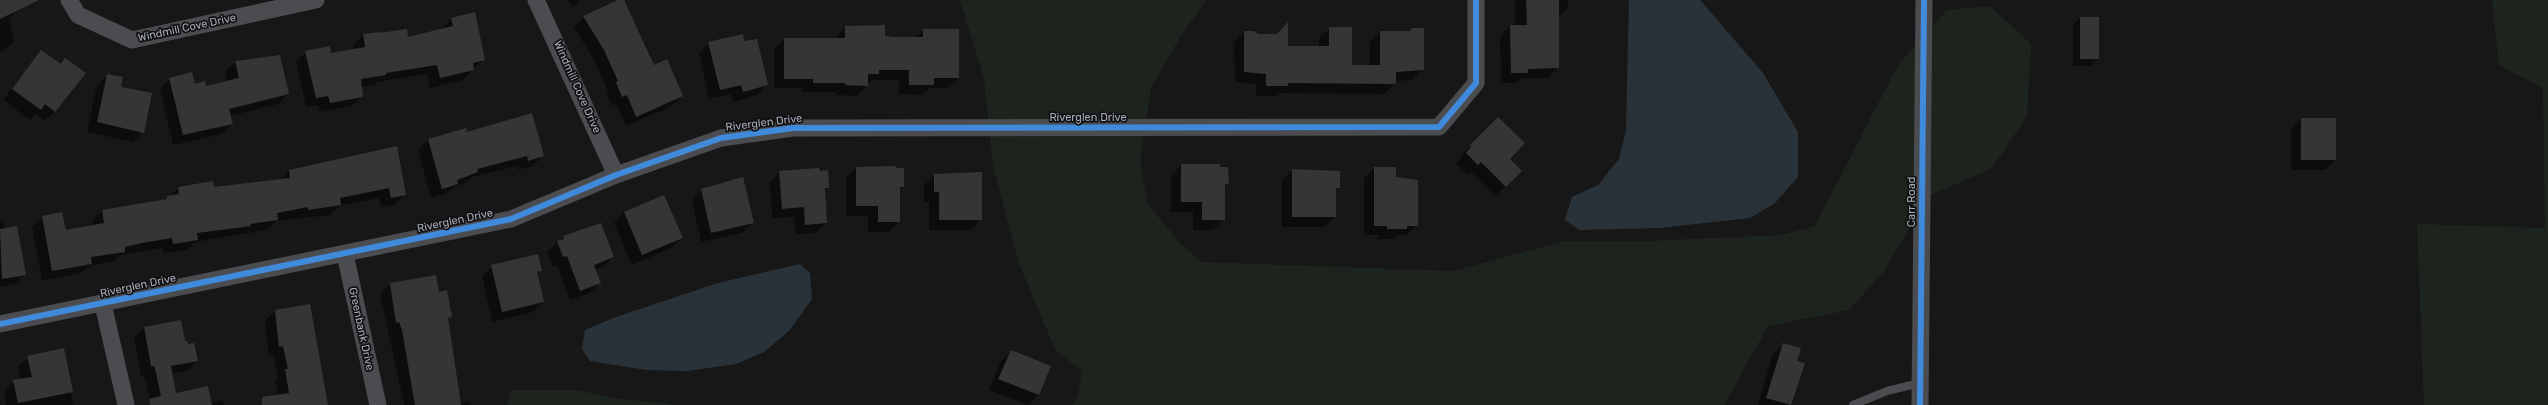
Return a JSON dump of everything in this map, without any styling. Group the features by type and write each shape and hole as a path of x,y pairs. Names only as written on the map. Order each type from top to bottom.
{"street":[{"name":"Windmill Cove Drive","path":"69,0 78,15 132,40 316,0"},
{"name":"Windmill Cove Drive","path":"536,0 616,175"},
{"name":"Riverglen Drive","path":"0,324 511,219 616,175 721,138 793,128 1439,127 1476,83 1476,0"},
{"name":"Carr Road","path":"1920,405 1924,0"},
{"name":"Greenbank Drive","path":"345,254 378,405"},
{"path":"103,304 126,405"}],"lane":[{"path":"1853,405 1880,393 1920,383"}],"shaded area":[{"path":"960,0 1206,0 1179,39 1151,88 1140,161 1147,203 1179,242 1201,262 1453,271 1565,241 1648,241 1782,235 1815,226 1898,65 1947,10 1990,6 2031,44 2027,116 1992,168 1929,196 1884,271 1849,310 1768,326 1724,405 1072,405 1078,397 1082,370 1056,351 1019,264 993,166 984,79"},
{"path":"1629,0 1700,0 1763,73 1798,132 1798,177 1775,203 1750,218 1659,228 1579,230 1565,220 1572,197 1598,185 1619,159 1626,130"},
{"path":"2492,0 2548,0 2548,405 2424,405 2417,224 2545,228 2543,88 2499,65"},
{"path":"800,264 810,273 812,299 789,331 764,352 736,364 687,371 647,370 590,361 582,349 585,330 613,318 718,283"},
{"path":"512,390 575,390 622,399 677,405 508,405"}],"building":[{"path":"0,0 39,0 0,19"},
{"path":"618,0 624,0 654,65 667,59 683,96 636,117 627,95 622,97 616,82 618,81 604,50 583,16"},
{"path":"1526,0 1559,0 1559,68 1528,69 1528,73 1511,73 1510,25 1527,25"},
{"path":"475,12 485,60 473,63 474,70 440,78 437,65 386,73 386,75 361,79 363,97 330,103 328,96 316,98 305,51 330,46 331,53 365,47 363,34 407,29 408,37 453,26 451,18"},
{"path":"2080,17 2099,17 2099,59 2080,59"},
{"path":"1288,22 1288,46 1329,46 1329,27 1352,27 1352,65 1380,65 1380,31 1410,31 1412,28 1424,28 1424,70 1396,72 1396,84 1288,83 1288,86 1266,86 1266,74 1244,72 1244,31 1254,31 1258,34 1277,34"},
{"path":"885,25 885,36 896,37 923,37 923,29 959,29 959,78 934,78 934,85 909,85 909,70 879,70 879,74 868,74 868,86 845,85 845,83 813,83 813,79 784,79 784,38 845,38 845,26"},
{"path":"743,34 744,41 757,39 768,85 743,92 741,85 720,90 708,42"},
{"path":"41,50 61,64 65,58 86,73 55,112 45,104 41,110 12,89"},
{"path":"280,55 289,94 229,109 233,124 183,135 169,78 192,72 195,84 205,81 206,86 239,78 235,61"},
{"path":"107,74 123,77 121,87 152,93 144,133 97,122"},
{"path":"532,113 544,156 528,161 527,156 477,169 478,172 457,180 458,184 442,189 428,139 466,128 467,132"},
{"path":"1498,117 1525,143 1510,159 1522,171 1506,187 1481,162 1478,165 1466,153 1471,147 1470,145"},
{"path":"2301,118 2336,118 2336,160 2301,160"},
{"path":"397,146 406,195 391,198 389,188 340,198 341,205 308,210 308,207 277,213 278,220 250,224 251,226 197,233 198,240 173,244 172,238 142,243 125,247 125,252 91,257 92,264 52,271 42,216 62,212 66,230 104,223 102,210 167,199 167,196 179,194 178,187 213,181 214,187 290,178 289,170"},
{"path":"1181,164 1220,164 1220,167 1228,167 1229,184 1225,184 1225,220 1202,220 1202,202 1181,202"},
{"path":"896,166 896,168 904,168 904,187 900,187 900,222 878,222 878,206 856,206 856,167"},
{"path":"1374,167 1396,167 1396,177 1418,180 1418,226 1407,226 1407,229 1387,229 1387,226 1374,226"},
{"path":"819,168 820,171 828,170 829,188 825,188 827,223 805,225 804,207 782,209 779,171"},
{"path":"1292,169 1340,171 1340,188 1336,188 1336,217 1292,217"},
{"path":"982,172 982,220 939,220 939,192 934,192 934,174"},
{"path":"743,177 754,223 711,233 701,189"},
{"path":"664,195 683,238 642,255 624,212"},
{"path":"601,223 614,257 594,265 601,283 580,291 567,256 563,257 557,241 564,239 563,236"},
{"path":"17,226 26,275 2,279 0,229"},
{"path":"538,254 542,271 537,272 544,302 502,312 491,265"},
{"path":"436,275 439,292 447,290 452,317 448,318 461,405 415,405 402,330 399,322 396,323 390,283"},
{"path":"310,304 328,405 262,405 262,397 289,393 285,369 288,369 283,346 279,347 275,310"},
{"path":"181,320 185,341 187,341 188,344 194,343 198,361 171,366 176,393 208,386 212,405 150,405 149,399 161,396 154,366 151,366 144,327"},
{"path":"1783,343 1801,348 1797,361 1805,363 1791,405 1766,398"},
{"path":"64,348 73,392 18,403 13,380 32,377 27,356"},
{"path":"1011,350 1051,366 1039,395 998,379"}],"cycle path":[{"path":"0,324 511,219 616,175 721,138 793,128 1439,127 1476,83 1476,0"},
{"path":"1920,405 1924,0"}]}
